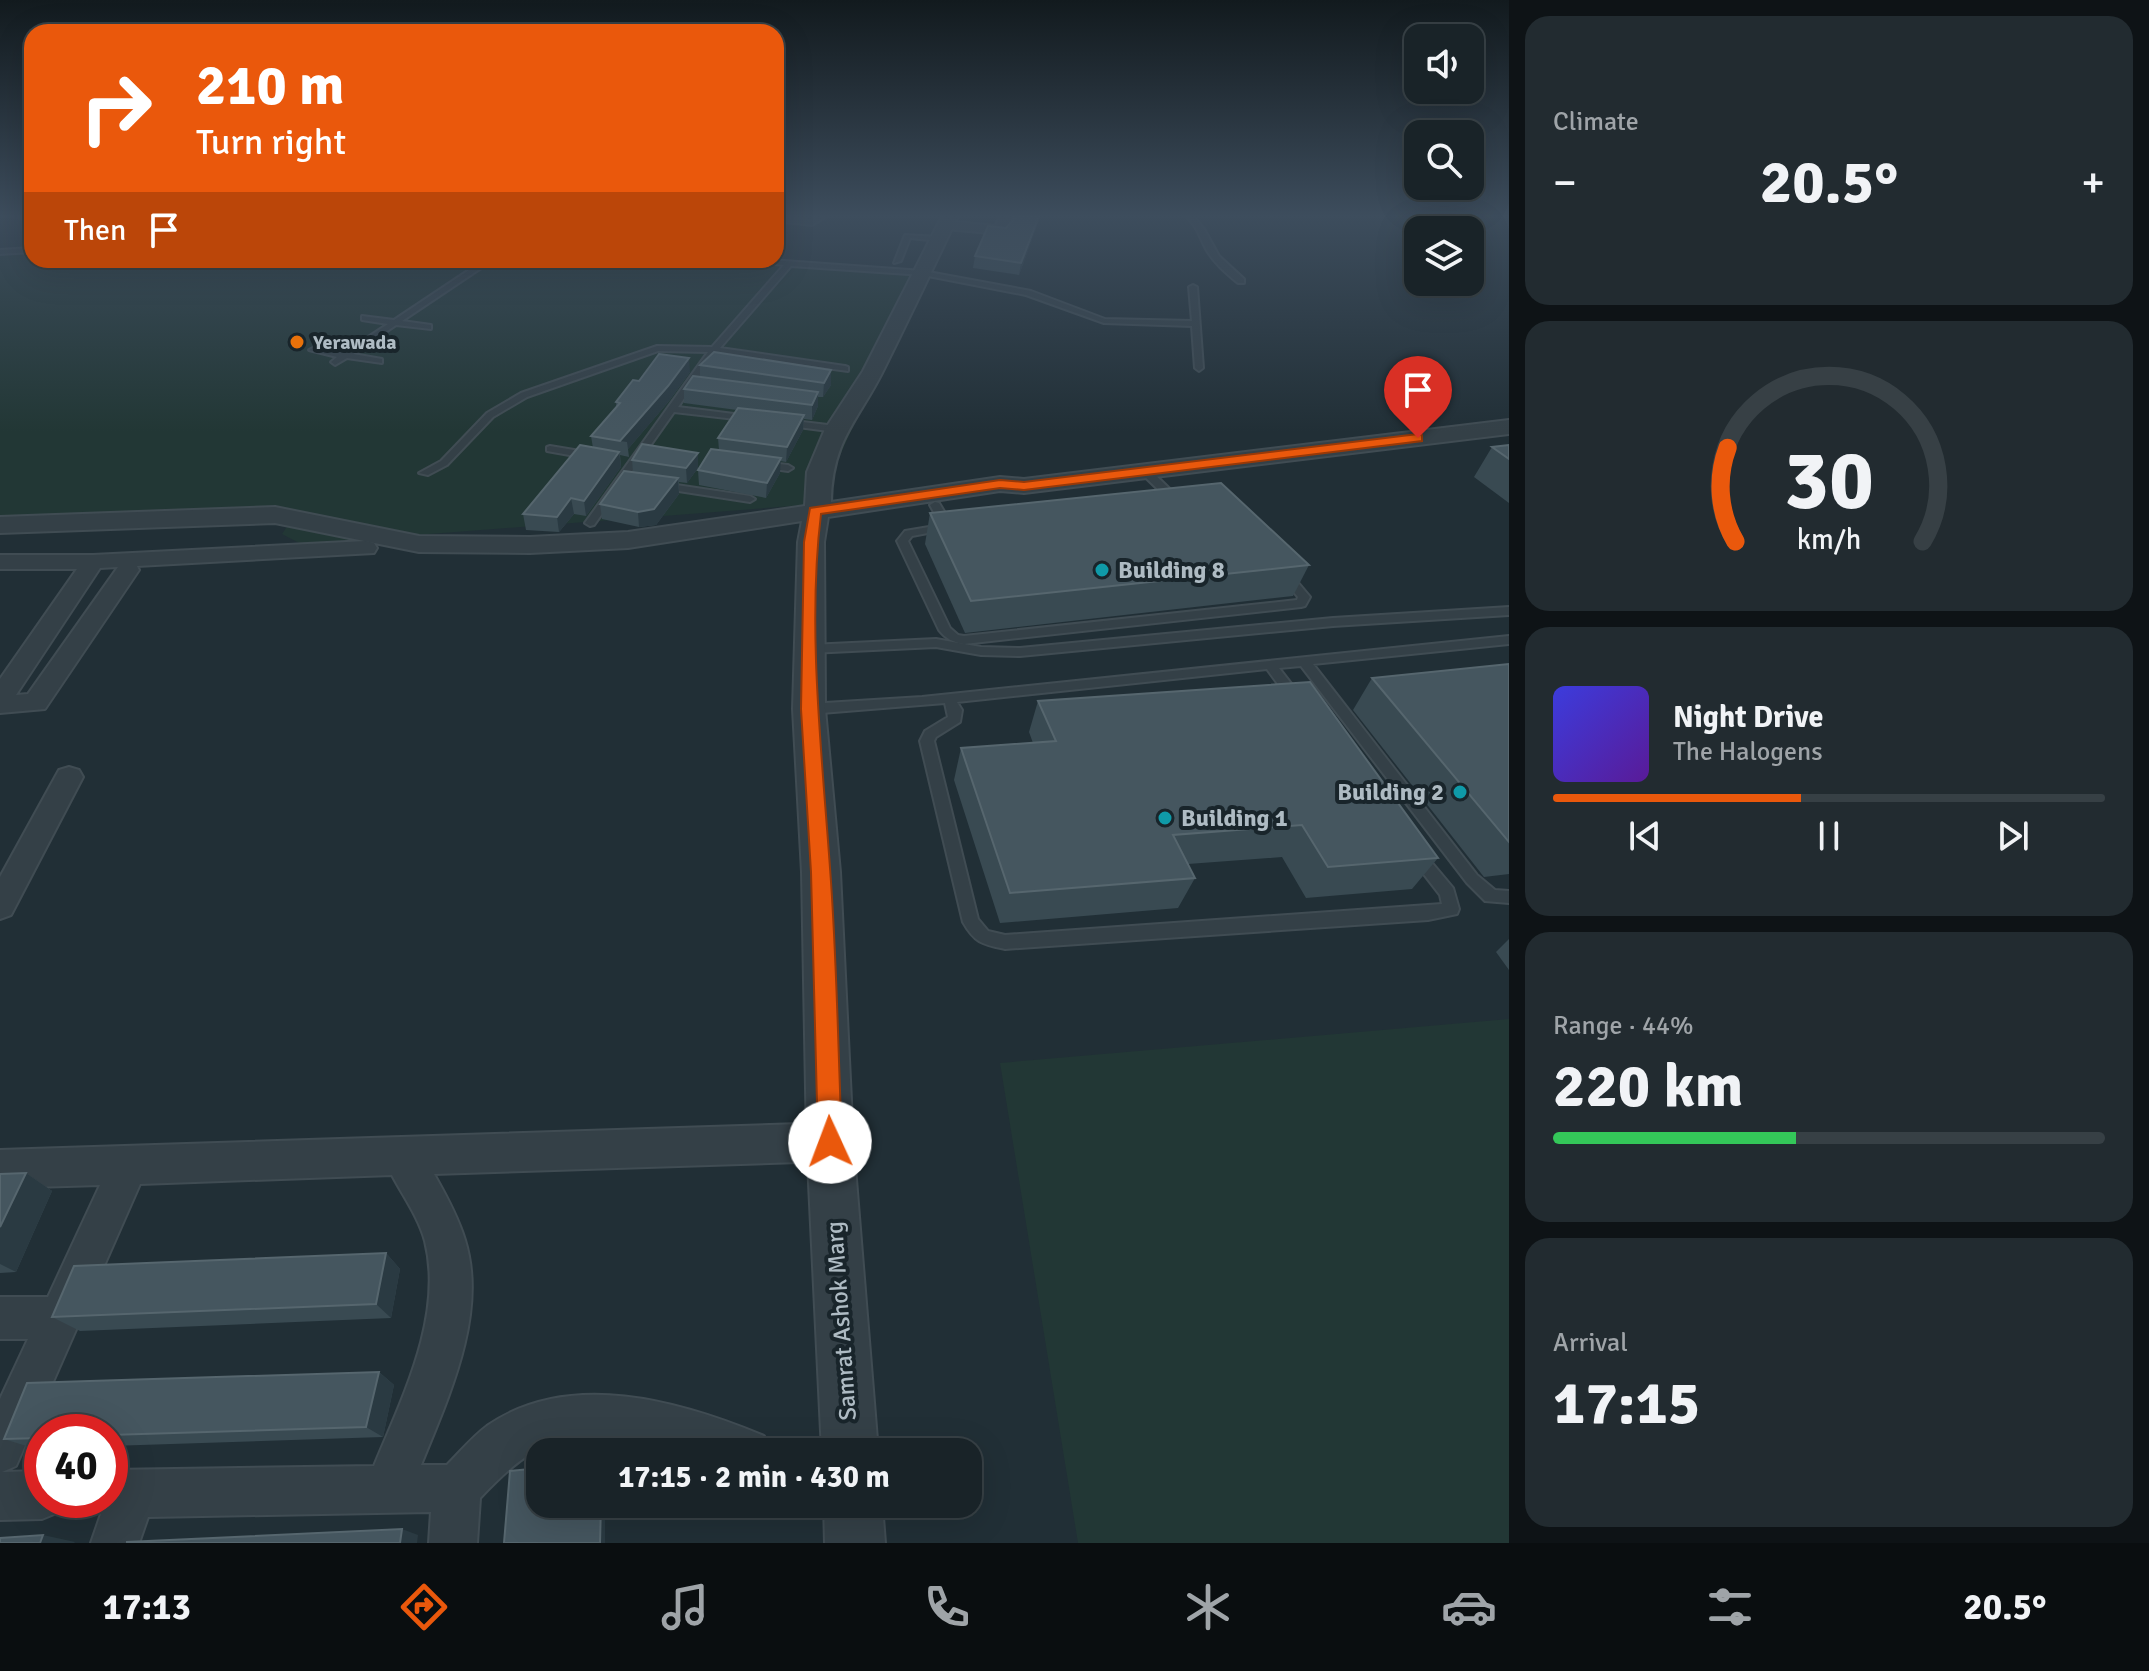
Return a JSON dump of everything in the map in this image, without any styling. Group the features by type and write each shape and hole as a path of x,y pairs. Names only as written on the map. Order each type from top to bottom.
{"street":[{"name":"Samrat Ashok Marg","path":"849,1438 830,1142 821,872 809,709 811,542 819,472 836,429 873,371 903,288"},
{"path":"0,537 252,526 291,529 405,556 444,560 541,560 645,553 1000,484 1024,486 1509,427"},
{"path":"0,525 275,515 419,544 503,545 628,540 815,518 941,516 1009,495 1024,486"},
{"path":"4,568 366,548"},
{"path":"0,701 93,562"},
{"path":"0,701 36,703 128,570"},
{"path":"0,906 69,777"},
{"path":"0,1169 830,1142"},
{"path":"388,1489 428,1388 444,1333 450,1282 446,1242 402,1156"},
{"path":"0,1450 129,1165"},
{"path":"0,1318 60,1318"},
{"path":"453,1543 457,1488 506,1441 553,1417 616,1417 695,1438"},
{"path":"128,1493 457,1488"},
{"path":"0,1496 24,1495"},
{"path":"115,1543 118,1518"},
{"path":"854,1518 855,1543"}],"lane":[{"path":"335,362 447,288"},
{"path":"590,523 714,350 768,288"},
{"path":"1005,288 1028,293 1104,321 1196,324"},
{"path":"1193,288 1199,368"},
{"path":"365,318 428,327"},
{"path":"424,473 444,463 490,415 524,395 657,348 714,350 845,369"},
{"path":"313,350 379,361"},
{"path":"689,384 703,386"},
{"path":"671,409 761,420"},
{"path":"776,422 836,429"},
{"path":"550,449 604,458"},
{"path":"642,449 656,451"},
{"path":"618,460 632,463"},
{"path":"744,462 788,468"},
{"path":"1144,470 1174,499"},
{"path":"619,479 633,482"},
{"path":"648,484 750,499"},
{"path":"1159,501 1174,499 1189,502"},
{"path":"962,525 941,516 901,539 945,630 954,638 964,640 1301,603 1304,597 1300,590 1278,567"},
{"path":"810,649 936,643 981,651 1020,652 1333,622 1509,611"},
{"path":"809,709 949,698 1509,640"},
{"path":"1304,661 1472,879 1491,896 1509,897"},
{"path":"1270,665 1307,713"},
{"path":"949,698 955,710 955,719 930,734 927,741 971,922 983,937 1005,942 1451,909 1447,893 1410,845"}],"green space":[{"path":"0,288 916,288 818,504 301,544 282,534 290,522 76,519 0,534"},
{"path":"1509,1019 1509,1543 1078,1543 1000,1063"}],"building":[{"path":"714,352 831,370 824,383 700,365"},
{"path":"659,354 689,358 620,441 591,436 620,403 616,402 633,380 639,381"},
{"path":"693,376 818,392 812,405 684,389"},
{"path":"738,408 804,415 787,447 718,438"},
{"path":"642,444 698,453 686,468 632,460"},
{"path":"580,445 619,452 584,501 571,498 557,517 523,514"},
{"path":"1509,445 1509,459 1492,447"},
{"path":"711,449 781,458 767,483 698,470"},
{"path":"624,471 678,478 654,509 638,512 600,504"},
{"name":"Building 8","path":"1221,483 1309,565 971,601 930,513"},
{"path":"1509,664 1509,842 1372,678"},
{"name":"Building 1","path":"1310,682 1438,858 1328,867 1302,825 1173,835 1195,878 1010,893 961,748 1056,741 1038,701"},
{"path":"26,1173 0,1227 0,1174"},
{"path":"386,1253 376,1304 52,1317 74,1266"},
{"path":"379,1372 366,1427 128,1434 128,1414 24,1414 24,1438 4,1439 27,1383"},
{"path":"526,1469 526,1518 601,1518 600,1543 504,1543 510,1471"},
{"path":"402,1529 400,1543 127,1543 127,1542"},
{"path":"43,1535 40,1543 0,1543 0,1538"}],"place":[{"name":"Yerawada","path":"297,342"},
{"name":"Building 8","path":"1102,570"},
{"name":"Building 2","path":"1460,792"},
{"name":"Building 1","path":"1165,818"}],"route":[{"path":"830,1142 821,872 809,709 811,542 815,511 1000,484 1024,486 1418,438"}]}
